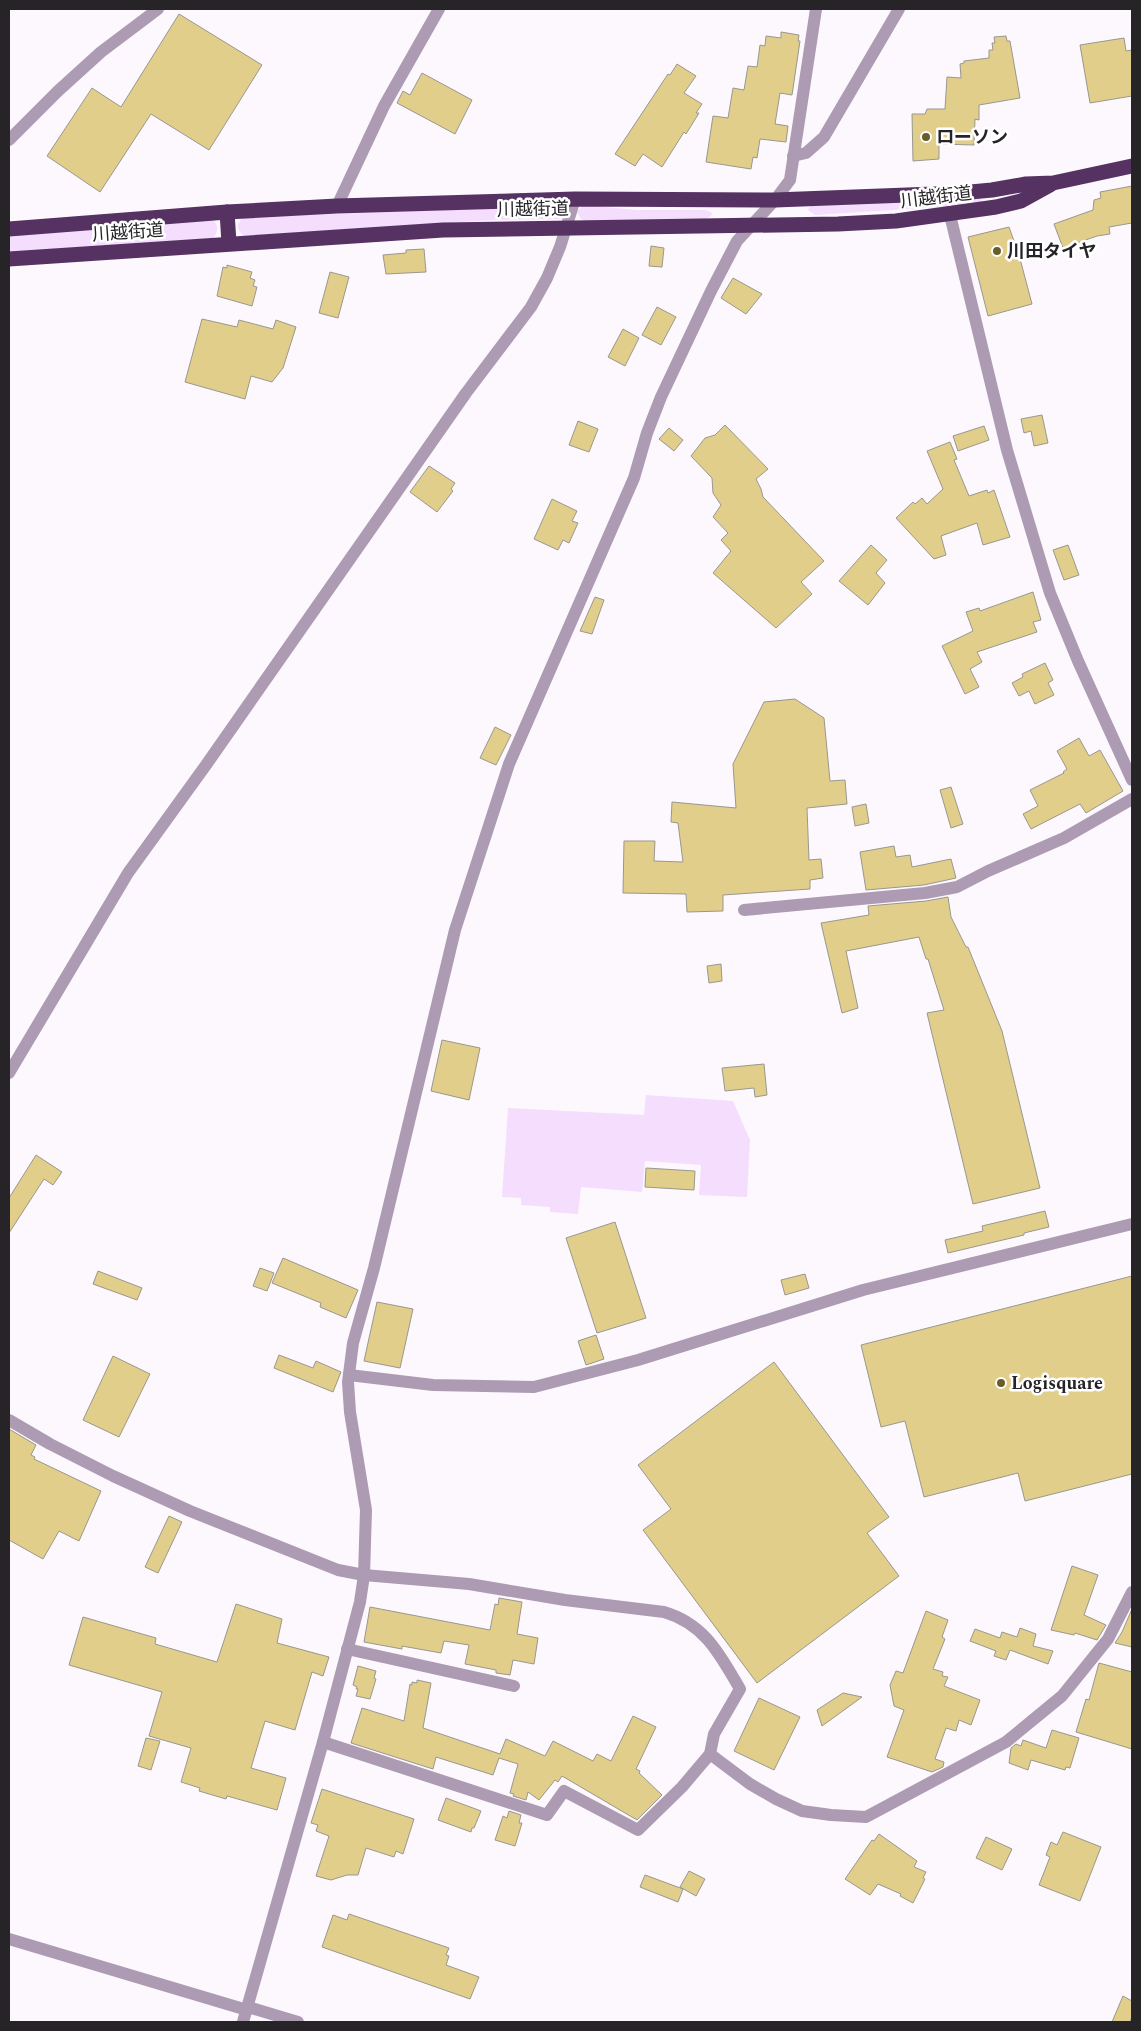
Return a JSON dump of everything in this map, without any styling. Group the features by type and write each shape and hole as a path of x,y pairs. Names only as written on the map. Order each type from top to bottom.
{"highway":[{"name":"川越街道","path":"9,229 227,212 337,206 575,199 775,200 960,193 1026,184 1053,183 1132,166"},
{"name":"川越街道","path":"9,260 229,243 443,230 848,224 996,208 1022,200 1053,183"},
{"path":"227,212 229,243"}],"street":[{"path":"9,140 58,91 101,52 158,9"},
{"path":"337,206 384,106 439,9"},
{"path":"246,2013 323,1742 360,1602 364,1575 366,1510 350,1412 349,1376 353,1343 374,1268 455,930 509,764 634,478 646,433 661,397 737,241 775,200 790,180 816,9"},
{"path":"793,156 806,152 824,137 899,9"},
{"path":"9,1073 128,873 206,766 466,394 531,307 547,278 567,227 575,199"},
{"path":"950,214 1008,450 1050,592 1078,661 1132,780"},
{"path":"744,910 925,893 957,887 988,871 1064,838 1132,799"},
{"path":"349,1376 433,1385 534,1387 638,1360 863,1290 1132,1224"},
{"path":"9,1420 90,1464 190,1511 338,1570 364,1575 469,1584 565,1600 664,1612 679,1617 694,1626 710,1641 740,1690 714,1734 710,1754 682,1787 638,1830 564,1791 547,1815 323,1742"},
{"path":"710,1754 750,1784 802,1811 866,1817 1006,1742 1062,1696 1108,1639 1132,1592"},
{"path":"347,1649 514,1686"},
{"path":"9,1939 246,2013 298,2022"}],"shaded area":[{"path":"981,199 982,202 971,205 815,215 808,210 811,204"},
{"path":"583,205 637,210 706,210 712,213 711,216 705,219 586,221 581,219 577,212"},
{"path":"565,207 566,211 563,219 493,220 244,236 238,226 244,217"},
{"path":"211,219 216,223 217,228 213,238 9,253 9,235"},
{"path":"646,1095 733,1101 750,1140 747,1197 699,1195 701,1165 645,1161 642,1192 581,1187 578,1214 550,1212 550,1207 521,1205 521,1198 502,1197 508,1108 644,1115"}],"building":[{"path":"179,14 262,65 209,150 151,114 100,192 47,156 92,88 121,107"},
{"path":"781,32 799,35 798,41 800,41 792,95 780,93 775,124 788,126 786,142 760,139 757,158 753,157 751,169 706,162 713,116 728,118 733,88 744,90 748,66 757,67 760,45 765,46 766,36 781,38"},
{"path":"1006,36 1007,41 1010,41 1020,98 979,105 979,120 975,119 974,145 939,144 939,159 913,161 912,114 925,114 927,109 945,109 947,77 961,78 960,64 964,63 964,61 989,58 989,50 993,50 992,43 995,43 994,37"},
{"path":"1124,38 1126,51 1132,50 1132,96 1090,103 1080,45"},
{"path":"677,64 696,76 684,93 702,104 696,113 699,113 686,134 684,132 662,167 643,154 635,166 615,154 668,74 670,75"},
{"path":"422,73 472,100 455,134 397,103 403,91 410,95"},
{"path":"1132,186 1132,223 1109,227 1110,234 1097,236 1063,248 1054,224 1093,210 1094,200 1101,198 1100,192"},
{"path":"1009,227 1019,255 1032,304 988,316 968,237"},
{"path":"651,246 664,248 662,267 649,266"},
{"path":"424,249 426,272 386,274 383,255 406,253 406,250"},
{"path":"227,265 252,272 250,278 255,280 253,286 257,287 252,306 217,296 223,267 227,268"},
{"path":"330,272 349,277 338,318 319,313"},
{"path":"733,278 762,294 746,314 721,298"},
{"path":"657,307 676,317 661,345 642,335"},
{"path":"202,319 237,327 239,320 273,329 276,320 296,327 283,368 272,382 251,376 245,399 185,382"},
{"path":"623,329 639,338 625,366 608,357"},
{"path":"1042,415 1048,443 1034,446 1031,431 1024,433 1021,419"},
{"path":"578,421 598,429 589,452 569,445"},
{"path":"725,425 768,469 756,479 763,497 824,561 801,582 812,594 776,628 713,573 731,551 721,540 728,533 713,517 721,505 713,493 712,478 691,456 705,438 715,435"},
{"path":"984,426 989,440 958,451 953,436"},
{"path":"669,428 683,440 674,451 659,439"},
{"path":"950,442 957,459 954,460 969,496 987,490 988,493 994,490 1010,537 983,545 977,523 941,536 946,555 934,559 896,518 913,502 915,504 922,498 927,504 943,489 927,451"},
{"path":"429,466 455,483 451,489 453,491 437,512 410,492"},
{"path":"552,499 577,511 572,521 578,523 569,543 563,540 558,550 534,539"},
{"path":"871,545 887,560 876,573 885,583 868,605 839,581"},
{"path":"1068,545 1079,575 1064,580 1053,550"},
{"path":"1033,592 1041,620 1033,622 1037,632 977,652 982,662 970,669 979,687 965,694 942,646 973,631 966,612 979,608 980,611"},
{"path":"595,597 604,600 592,634 580,631"},
{"path":"1045,663 1053,680 1048,683 1054,695 1035,704 1029,691 1019,696 1012,683 1023,677 1022,674"},
{"path":"795,699 824,718 830,781 845,780 847,804 807,808 809,860 821,859 823,878 810,880 810,889 723,895 723,911 687,912 686,894 623,893 624,841 655,841 654,861 683,862 678,823 671,822 672,802 736,808 733,764 764,702"},
{"path":"495,727 511,735 496,765 480,758"},
{"path":"1079,738 1089,756 1100,750 1123,791 1086,813 1080,804 1031,829 1023,814 1038,806 1030,790 1064,773 1067,769 1057,751"},
{"path":"951,787 963,824 951,828 940,790"},
{"path":"866,804 869,823 855,826 852,807"},
{"path":"894,846 896,857 910,855 912,867 951,859 956,878 924,885 866,890 860,852"},
{"path":"948,897 951,917 966,947 968,947 1002,1031 1040,1188 973,1204 927,1013 944,1010 919,937 846,951 858,1008 842,1013 821,923 869,915 868,906 926,901"},
{"path":"721,964 722,981 709,983 707,966"},
{"path":"442,1040 480,1048 469,1100 431,1091"},
{"path":"764,1064 767,1095 755,1097 754,1088 725,1091 722,1068"},
{"path":"36,1155 62,1172 53,1185 44,1179 9,1233 9,1198"},
{"path":"646,1168 695,1171 694,1190 645,1187"},
{"path":"1045,1211 1049,1227 1024,1233 1024,1235 948,1253 945,1240 983,1231 982,1226"},
{"path":"615,1222 646,1318 597,1333 566,1238"},
{"path":"283,1258 358,1290 346,1318 320,1307 321,1303 272,1283"},
{"path":"260,1268 274,1273 267,1291 253,1286"},
{"path":"98,1271 142,1288 137,1300 93,1284"},
{"path":"805,1274 809,1288 785,1295 781,1280"},
{"name":"Logisquare","path":"1132,1276 1132,1474 1025,1501 1018,1473 924,1497 905,1421 881,1427 861,1345"},
{"path":"377,1302 413,1309 400,1368 364,1361"},
{"path":"596,1335 604,1359 586,1365 578,1341"},
{"path":"279,1355 313,1368 316,1361 341,1372 333,1392 274,1368"},
{"path":"113,1356 150,1374 119,1437 83,1420"},
{"path":"774,1362 889,1517 867,1533 899,1576 757,1683 643,1530 671,1509 638,1465"},
{"path":"9,1429 36,1445 31,1455 35,1457 34,1459 101,1491 79,1541 59,1531 43,1559 9,1540"},
{"path":"169,1516 182,1522 158,1573 145,1567"},
{"path":"1072,1566 1098,1575 1084,1615 1106,1625 1097,1640 1075,1633 1074,1635 1051,1630"},
{"path":"499,1598 522,1602 517,1634 538,1638 534,1664 513,1660 510,1675 496,1673 496,1670 465,1664 469,1645 444,1641 441,1653 402,1646 402,1649 364,1642 370,1607 490,1630 495,1604 498,1605"},
{"path":"236,1604 282,1619 277,1643 329,1657 323,1676 312,1672 295,1730 265,1721 251,1768 286,1778 277,1810 227,1796 226,1799 199,1791 200,1788 181,1782 191,1748 149,1736 162,1692 69,1665 83,1617 156,1638 155,1644 217,1662"},
{"path":"1132,1609 1132,1647 1115,1643 1122,1632"},
{"path":"926,1611 948,1620 942,1637 945,1639 933,1669 943,1672 942,1676 948,1677 944,1686 980,1700 971,1725 959,1720 956,1731 946,1728 935,1759 944,1762 943,1767 932,1772 887,1757 904,1710 894,1706 890,1685 896,1671 903,1673"},
{"path":"1020,1628 1036,1634 1033,1646 1053,1651 1048,1664 1010,1650 1006,1660 994,1656 996,1651 970,1641 975,1629 1000,1638 1002,1632 1017,1637"},
{"path":"1099,1663 1132,1672 1132,1749 1076,1732 1086,1699 1089,1700"},
{"path":"358,1666 376,1671 374,1678 376,1679 370,1699 356,1696 358,1689 353,1685"},
{"path":"417,1680 431,1683 423,1728 500,1754 506,1739 545,1756 553,1741 593,1761 597,1754 611,1761 633,1716 656,1727 636,1769 662,1795 637,1820 562,1776 558,1782 555,1780 539,1800 528,1792 526,1800 513,1796 514,1794 510,1793 518,1764 499,1758 493,1775 436,1757 433,1769 351,1743 362,1708 404,1721 410,1684 412,1685 412,1682 417,1683"},
{"path":"843,1693 862,1697 822,1726 817,1710"},
{"path":"759,1698 800,1717 774,1770 734,1751"},
{"path":"1052,1730 1079,1738 1070,1768 1066,1767 1065,1770 1031,1760 1028,1770 1009,1763 1011,1748 1016,1744 1021,1746 1023,1740 1046,1748"},
{"path":"146,1738 160,1741 151,1770 138,1766"},
{"path":"322,1789 414,1819 403,1854 396,1851 394,1857 366,1848 358,1875 347,1875 331,1880 316,1876 329,1836 316,1831 318,1825 311,1823"},
{"path":"446,1798 481,1811 471,1832 438,1820"},
{"path":"509,1811 521,1815 519,1823 522,1823 515,1846 495,1840 503,1816 507,1818"},
{"path":"1063,1832 1101,1847 1080,1901 1039,1885 1050,1857 1046,1855 1051,1842 1057,1845"},
{"path":"879,1834 917,1861 914,1867 926,1872 923,1878 925,1879 913,1903 900,1896 901,1894 878,1884 870,1895 845,1879 872,1840 874,1841"},
{"path":"986,1837 1012,1849 1002,1870 976,1858"},
{"path":"689,1871 705,1879 696,1896 680,1887"},
{"path":"645,1875 683,1889 678,1902 640,1887"},
{"path":"349,1914 449,1948 446,1955 449,1956 446,1965 479,1977 470,1999 322,1947 333,1915 347,1920"},
{"path":"1123,1996 1132,2001 1130,2022 1112,2022"}],"place":[{"name":"ローソン","path":"926,137"},
{"name":"川田タイヤ","path":"997,251"},
{"name":"Logisquare","path":"1001,1383"}]}
